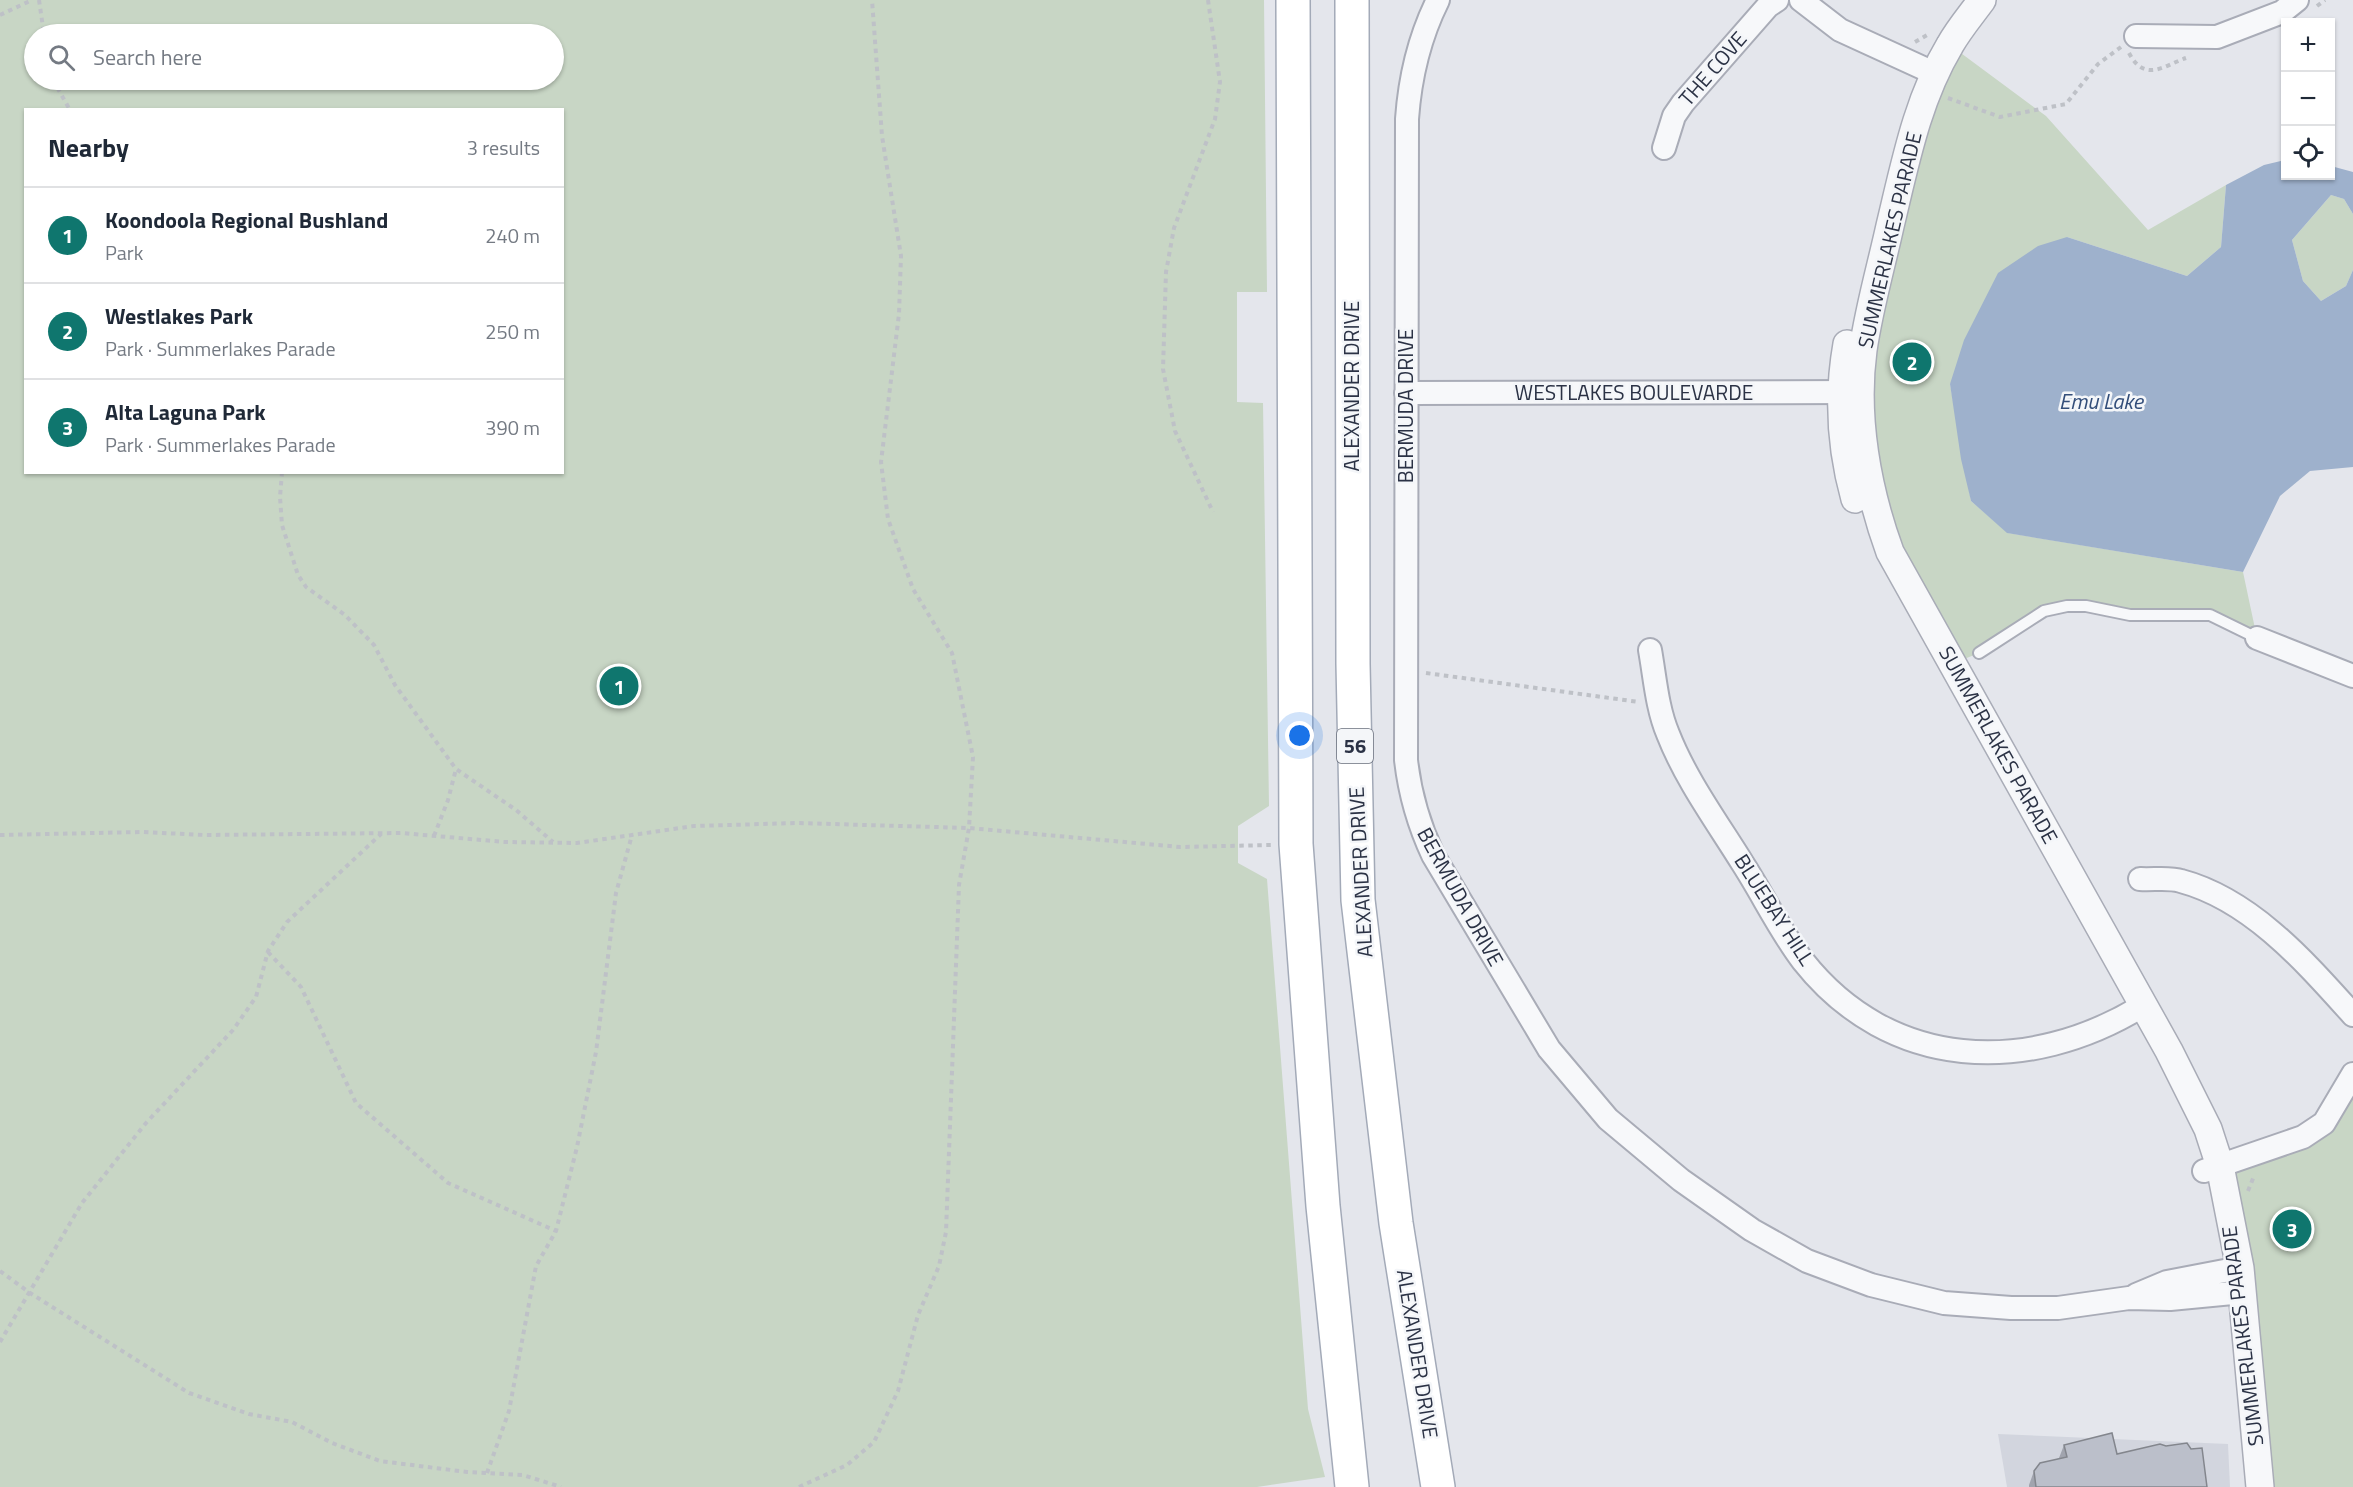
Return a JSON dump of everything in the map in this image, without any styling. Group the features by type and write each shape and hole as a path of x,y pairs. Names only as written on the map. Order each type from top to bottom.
{"main road":[{"path":"1293,0 1296,844 1323,1206 1352,1487"},
{"name":"ALEXANDER DRIVE","path":"1352,0 1353,652 1358,900 1396,1223 1438,1487"}],"street":[{"name":"BERMUDA DRIVE","path":"1438,0 1419,46 1410,85 1407,119 1406,760 1411,797 1418,824 1484,943 1549,1049 1608,1119 1681,1180 1752,1230 1807,1261 1871,1285 1944,1303 2011,1308 2058,1308 2130,1298 2170,1299 2233,1281"},
{"name":"THE COVE","path":"1664,148 1674,116 1683,103 1768,6 1777,0"},
{"path":"1801,0 1840,30 1933,79"},
{"name":"SUMMERLAKES PARADE","path":"1960,0 1911,138 1852,392 1866,471 1875,512 1890,552 2134,1010 2190,1091 2208,1129 2212,1168 2233,1281 2260,1487"},
{"name":"SUMMERLAKES PARADE","path":"1933,79 1950,45 1982,0"},
{"path":"2136,36 2217,37 2282,12 2297,0"},
{"name":"WESTLAKES BOULEVARDE","path":"1406,393 1852,392"},
{"path":"2257,638 2353,676"},
{"name":"BLUEBAY HILL","path":"1650,650 1659,702 1668,734 1686,772 1803,961 1848,1005 1897,1035 1941,1049 1979,1054 2042,1048 2134,1010"},
{"path":"2140,879 2180,880 2222,897 2293,949 2353,1016"},
{"path":"2212,1168 2303,1137 2324,1123 2353,1074"},
{"name":"SUMMERLAKES PARADE","path":"2233,1281 2244,1487"}],"lane":[{"path":"1979,653 2044,611 2067,606 2086,606 2130,615 2210,615 2257,638"}],"path":[{"path":"0,15 32,0"},
{"path":"39,0 43,24"},
{"path":"799,1487 847,1465 874,1442 898,1391 918,1315 939,1266 946,1232 959,885 969,828 973,758 952,653 913,589 888,519 881,462 899,314 901,256 882,136 872,0"},
{"path":"1208,0 1220,82 1215,119 1174,228 1166,272 1163,369 1175,431 1213,512"},
{"path":"2040,110 2066,104 2098,64 2136,36"},
{"path":"1933,79 1941,104"},
{"path":"59,90 69,108"},
{"path":"282,474 280,497 282,525 298,575 306,587 345,615 374,645 395,685 456,768 516,810 554,842"},
{"path":"1405,670 1646,703 1659,702"},
{"path":"434,836 448,800 456,768"},
{"path":"0,835 142,832 205,835 382,834 577,843 694,826 797,823 969,828 1180,847 1296,844"},
{"path":"0,1342 82,1203 146,1124 233,1030 256,997 268,951 287,922 382,834"},
{"path":"487,1473 509,1411 536,1266 556,1231 577,1147 596,1052 616,893 632,835"},
{"path":"268,951 301,987 356,1103 448,1183 556,1231"},
{"path":"2246,1195 2254,1175 2270,1168 2263,1151"},
{"path":"0,1271 30,1293 189,1393 249,1414 292,1422 332,1443 380,1461 523,1475 561,1487"}],"shaded area":[{"path":"1998,1434 2228,1444 2230,1487 2007,1487"}],"green space":[{"path":"0,0 1264,0 1267,292 1237,292 1237,402 1263,403 1269,806 1238,826 1238,863 1267,879 1308,1409 1325,1477 1257,1487 0,1487"},
{"path":"1950,45 2046,116 2148,230 2226,185 2221,247 2187,276 2067,237 1950,384 1971,501 2008,533 2243,572 2257,638 2210,615 2130,615 2086,606 2044,611 1979,653 1952,664 1890,552 1863,431 1887,239"},
{"path":"2331,195 2344,199 2353,214 2353,270 2346,286 2321,301 2303,281 2292,240"},
{"path":"2353,1074 2353,1487 2262,1487 2220,1166 2303,1137"}],"water":[{"name":"Emu Lake","path":"2281,161 2281,180 2335,180 2335,167 2353,172 2353,214 2344,199 2331,195 2292,240 2303,281 2321,301 2346,286 2353,270 2353,467 2310,471 2280,496 2243,572 2007,533 1971,501 1961,459 1950,384 1964,340 1998,273 2038,246 2067,237 2187,276 2221,247 2226,185 2264,165"}],"building":[{"path":"2112,1433 2117,1454 2160,1444 2166,1446 2187,1443 2191,1449 2202,1448 2207,1487 2036,1487 2034,1471 2040,1463 2067,1457 2064,1445"}],"place":[{"name":"Westlakes Park","path":"1912,362"},
{"name":"Koondoola Regional Bushland","path":"619,686"},
{"name":"Alta Laguna Park","path":"2292,1229"}]}
